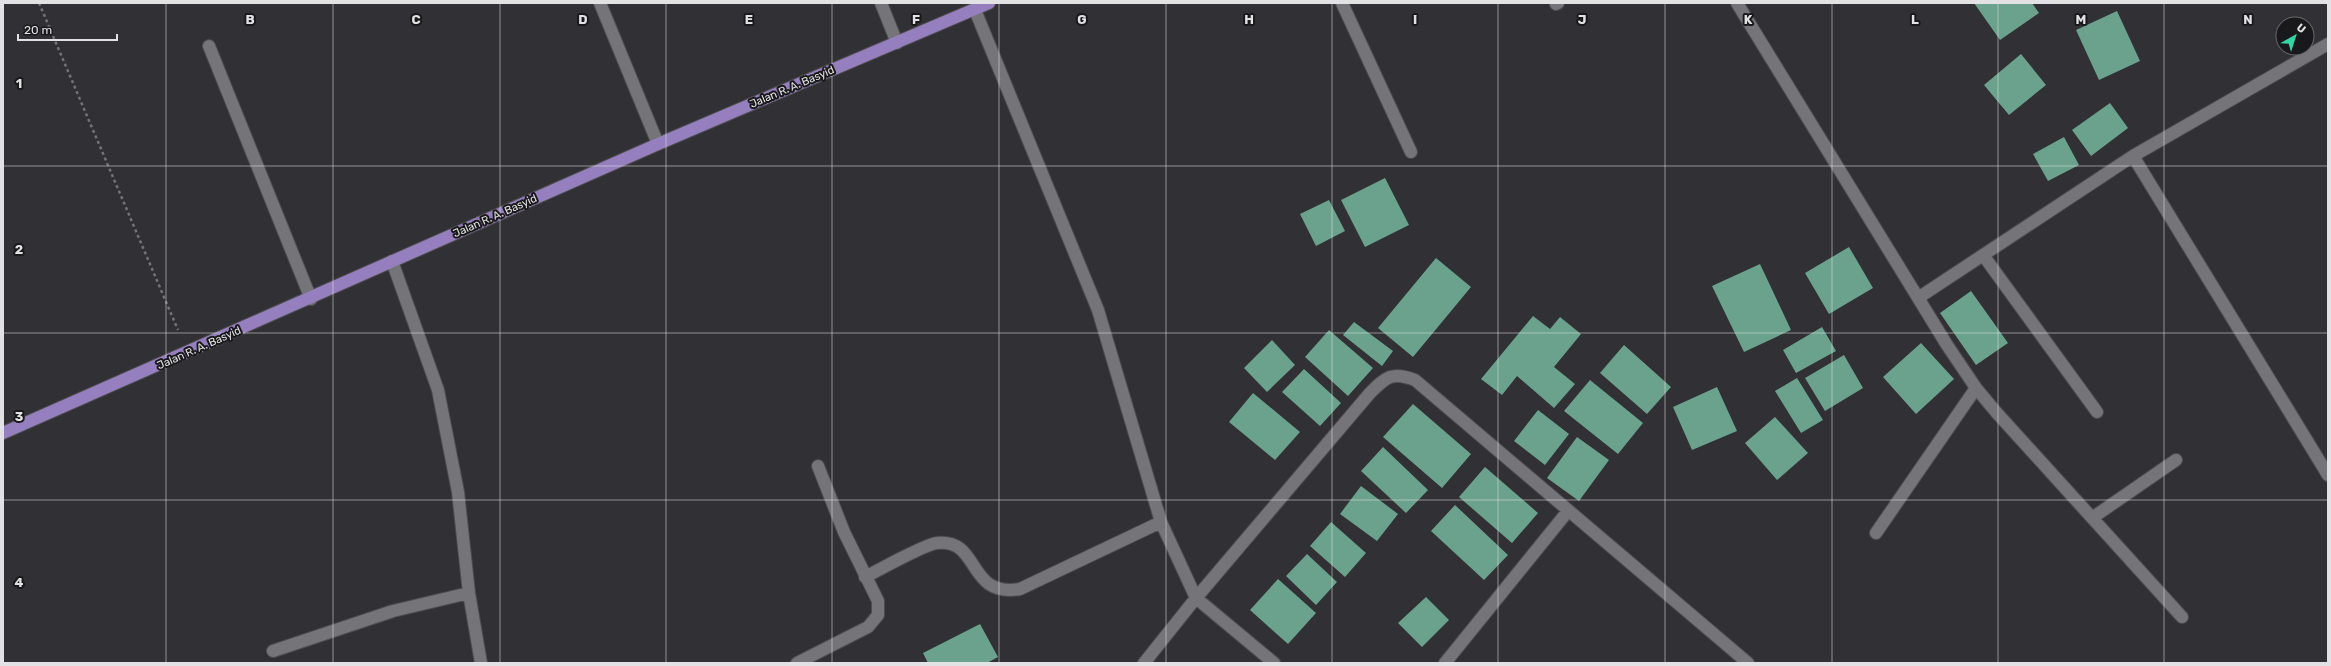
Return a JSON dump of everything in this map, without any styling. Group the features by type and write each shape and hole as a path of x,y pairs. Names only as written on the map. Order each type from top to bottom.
{"main road":[{"name":"Jalan R. A. Basyid","path":"3,433 311,299 392,261 658,144 989,3"}],"street":[{"path":"600,3 658,144"},
{"path":"881,3 897,43"},
{"path":"1342,3 1411,152"},
{"path":"1737,3 1918,298 1976,388 2182,617"},
{"path":"975,10 1098,310 1161,522 1196,598 1274,663"},
{"path":"1918,298 2133,156 2328,44"},
{"path":"209,46 311,299"},
{"path":"2133,156 2328,474"},
{"path":"1983,255 2096,412"},
{"path":"392,261 438,390 458,492 469,593 481,663"},
{"path":"1144,663 1196,598 1370,392 1386,378 1402,375 1415,380 1748,663"},
{"path":"1876,533 1976,388"},
{"path":"2092,518 2176,460"},
{"path":"797,663 868,627 878,615 878,601 844,532 818,466"},
{"path":"1446,663 1568,511"},
{"path":"865,577 935,543 949,543 960,548 982,579 994,588 1007,592 1020,589 1161,522"},
{"path":"273,651 393,611 469,593"}],"path":[{"path":"39,3 188,353"}],"building":[{"path":"1974,3 2032,3 2039,13 2000,40"},
{"path":"2117,11 2140,61 2099,80 2076,30"},
{"path":"2021,54 2046,85 2009,115 1984,85"},
{"path":"2110,103 2128,128 2091,156 2072,130"},
{"path":"2064,137 2079,165 2048,181 2033,154"},
{"path":"1385,178 1409,225 1365,247 1341,200"},
{"path":"1329,200 1345,231 1316,246 1300,214"},
{"path":"1849,247 1873,288 1829,314 1805,273"},
{"path":"1436,258 1471,287 1413,357 1378,328"},
{"path":"1760,264 1791,330 1744,352 1712,286"},
{"path":"1971,291 2008,343 1976,365 1940,313"},
{"path":"1533,316 1550,329 1560,317 1581,334 1554,367 1575,384 1554,408 1517,376 1502,395 1481,379"},
{"path":"1354,322 1393,351 1382,366 1343,335"},
{"path":"1822,327 1836,351 1796,373 1783,350"},
{"path":"1329,330 1373,368 1348,396 1305,357"},
{"path":"1272,340 1295,365 1267,392 1244,368"},
{"path":"1921,343 1954,379 1916,414 1883,377"},
{"path":"1624,345 1671,387 1647,414 1600,373"},
{"path":"1844,355 1863,388 1825,411 1805,378"},
{"path":"1304,369 1341,403 1320,426 1282,392"},
{"path":"1797,378 1823,420 1801,433 1775,391"},
{"path":"1590,380 1643,423 1618,454 1564,411"},
{"path":"1717,387 1737,431 1692,450 1673,407"},
{"path":"1253,393 1300,432 1275,460 1229,422"},
{"path":"1413,404 1471,454 1442,488 1383,437"},
{"path":"1538,410 1569,434 1545,465 1514,441"},
{"path":"1775,417 1808,453 1777,480 1745,443"},
{"path":"1577,437 1609,460 1579,501 1547,478"},
{"path":"1383,447 1428,490 1406,513 1361,471"},
{"path":"1485,467 1538,513 1512,543 1459,497"},
{"path":"1361,486 1398,514 1377,541 1340,514"},
{"path":"1455,505 1508,555 1484,580 1431,531"},
{"path":"1331,522 1366,553 1345,577 1310,546"},
{"path":"1307,554 1337,582 1316,605 1286,576"},
{"path":"1278,579 1316,613 1288,644 1250,610"},
{"path":"1426,597 1449,620 1422,647 1398,623"},
{"path":"980,624 998,657 987,663 928,663 923,653"}]}
